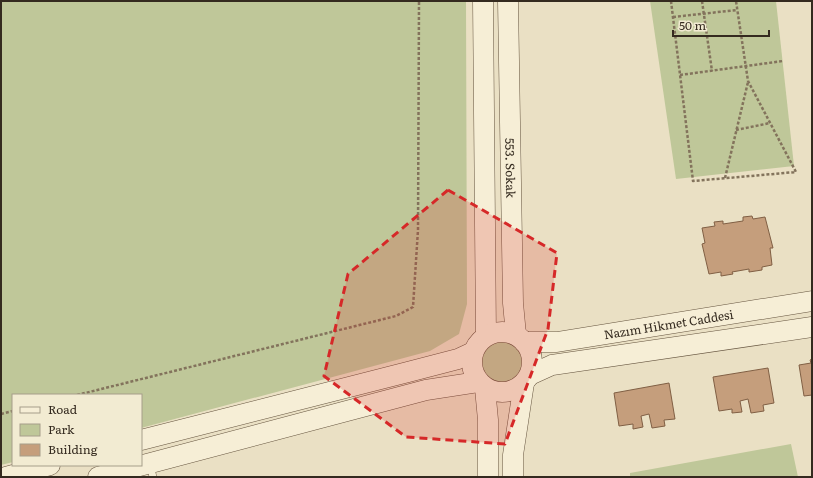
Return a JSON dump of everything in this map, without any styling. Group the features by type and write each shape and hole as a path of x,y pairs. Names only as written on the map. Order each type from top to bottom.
{"main road":[{"path":"483,1 486,336"},
{"name":"553. Sokak","path":"508,1 513,302 520,339"},
{"name":"Nazım Hikmet Caddesi","path":"520,339 557,342 812,301"},
{"name":"Nazım Hikmet Caddesi","path":"527,379 552,365 812,327"},
{"path":"488,477 488,420 481,385 472,367 473,352 478,343 486,336 496,332 506,332 520,339 532,358 513,455 513,477"},
{"path":"142,440 458,359 473,352"},
{"path":"98,477 151,470 426,390 481,385 495,392 506,393 516,390 527,379"},
{"path":"6,477 46,466"}],"path":[{"path":"81,394 396,316 413,307 418,230 419,1"},
{"path":"671,1 693,181 796,172 748,81 736,1"},
{"path":"702,1 712,71"},
{"path":"673,17 737,10"},
{"path":"680,75 783,61"},
{"path":"724,178 748,81"},
{"path":"736,130 770,123"},
{"path":"1,414 12,411"}],"highlighted area":[{"path":"448,190 557,253 548,329 505,444 406,437 324,376 348,274"}],"green space":[{"path":"1,1 466,1 467,304 459,334 430,351 142,428 142,394 12,394 12,462 1,465"},
{"path":"650,1 776,1 794,166 676,179"},
{"path":"508,341 520,347 525,355 525,373 520,381 512,386 498,387 486,381 481,373 480,359 486,347 494,342"},
{"path":"791,444 798,477 630,477 630,473"}],"building":[{"path":"752,216 753,219 765,217 773,248 770,248 772,265 762,267 762,270 749,272 749,269 732,272 733,274 721,276 721,272 709,274 702,244 705,243 702,228 715,226 714,222 723,221 723,224 743,221 743,217"},
{"path":"812,359 812,395 804,396 799,365 811,363 810,360"},
{"path":"768,368 774,403 763,405 764,411 751,413 748,399 740,401 742,412 732,413 732,409 719,411 713,377"},
{"path":"669,383 675,419 664,420 665,426 652,428 649,414 641,416 643,427 633,429 633,424 619,426 614,393"}]}
